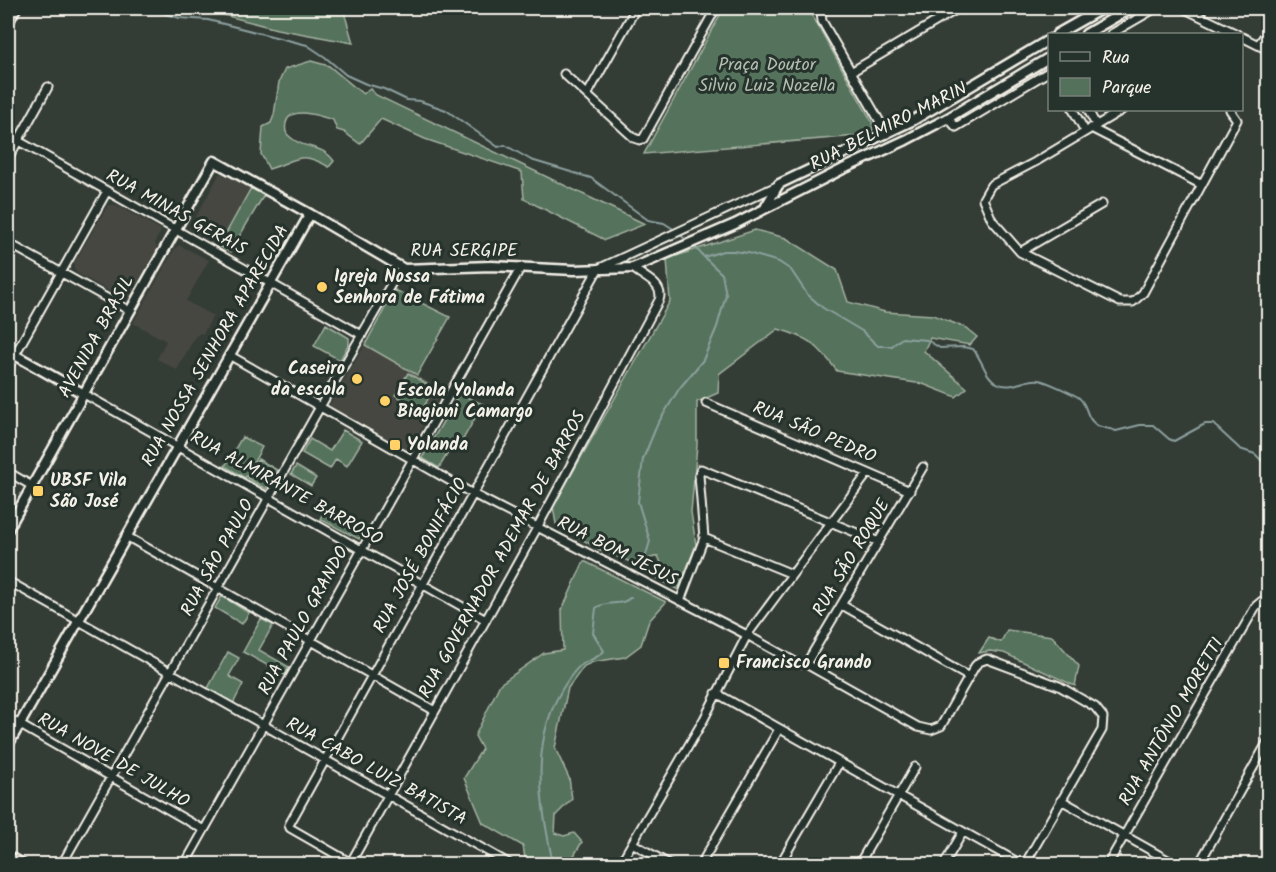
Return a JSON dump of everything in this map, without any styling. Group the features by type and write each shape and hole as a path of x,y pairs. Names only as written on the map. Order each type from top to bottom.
{"street":[{"path":"8,23 16,8"},
{"path":"587,95 636,8"},
{"path":"564,74 634,138 640,140 645,136 716,8"},
{"path":"851,72 959,8"},
{"path":"1059,33 1102,8"},
{"path":"1088,33 1131,8"},
{"path":"1113,33 1156,8"},
{"path":"1183,8 1235,33"},
{"path":"823,10 822,21 887,134"},
{"path":"1258,45 1269,31"},
{"path":"1243,38 1269,50"},
{"name":"RUA BELMIRO MARIN","path":"598,269 887,134 1048,40"},
{"name":"RUA BELMIRO MARIN","path":"633,268 735,224 843,169 906,141 1048,58"},
{"path":"948,118 956,127 1048,72"},
{"path":"8,159 48,87"},
{"path":"1074,111 1091,128 1202,184"},
{"path":"1088,111 1091,128"},
{"path":"1120,111 1035,162 991,185 983,199 992,220 1020,252 1120,302 1133,302 1143,293 1238,120 1231,111"},
{"name":"RUA MINAS GERAIS","path":"8,135 362,335"},
{"name":"RUA SERGIPE","path":"214,161 404,268 521,267 574,270 633,268"},
{"name":"AVENIDA BRASIL","path":"8,529 214,161"},
{"path":"765,208 779,184"},
{"path":"8,368 11,353 107,191"},
{"path":"1020,252 1102,204"},
{"name":"RUA NOSSA SENHORA APARECIDA","path":"8,745 310,213"},
{"path":"8,243 130,311"},
{"name":"RUA PAULO GRANDO","path":"184,864 521,267"},
{"name":"RUA SÃO PAULO","path":"62,864 320,407 397,274 404,268"},
{"name":"RUA GOVERNADOR ADEMAR DE BARROS","path":"351,864 537,528 659,300 660,288 633,268"},
{"name":"RUA JOSÉ BONIFÁCIO","path":"351,864 289,827 598,269"},
{"name":"RUA ALMIRANTE BARROSO","path":"11,353 486,620"},
{"name":"RUA BOM JESUS","path":"229,356 473,494 799,664 806,664 918,727 931,730 941,726 969,677"},
{"name":"RUA SÃO PEDRO","path":"706,403 910,490"},
{"name":"RUA SÃO ROQUE","path":"806,664 923,467"},
{"path":"680,601 704,538 699,475 701,469 879,542"},
{"path":"8,472 32,486"},
{"path":"620,864 704,719 747,635 868,473"},
{"path":"126,536 435,711"},
{"path":"704,538 792,574"},
{"name":"RUA CABO LUIZ BATISTA","path":"8,581 510,864"},
{"name":"RUA ANTÔNIO MORETTI","path":"1107,864 1256,606 1268,599"},
{"path":"716,693 1023,864 1102,730 1103,717 1100,711 1059,686 991,659 979,662 969,677 842,605"},
{"name":"RUA NOVE DE JULHO","path":"8,718 204,830"},
{"path":"701,864 779,729"},
{"path":"1199,864 1269,741"},
{"path":"780,864 840,763"},
{"path":"859,864 915,767"},
{"path":"1061,801 1175,864"},
{"path":"944,864 963,832"},
{"path":"633,843 669,864"},
{"path":"8,855 24,864"}],"shaded area":[{"path":"220,173 251,188 219,246 190,227"},
{"path":"108,205 116,205 160,229 161,232 155,242 157,249 128,299 125,300 77,273 74,269 74,263"},
{"path":"179,245 209,260 186,301 213,316 203,334 200,333 195,337 177,370 157,359 166,341 133,323 175,248"},
{"name":"Escola Yolanda Biagioni Camargo","path":"365,345 443,391 410,449 407,450 330,406"}],"green space":[{"path":"197,8 343,8 353,43 277,29"},
{"name":"Praça Doutor Silvio Luiz Nozella","path":"724,8 808,8 872,122 873,129 869,135 644,154"},
{"path":"311,61 329,66 363,94 370,89 376,95 645,224 605,240 524,199 522,172 425,139 381,119 360,144 344,132 337,130 333,120 306,113 293,114 286,123 288,135 300,143 323,151 334,161 329,167 311,159 299,158 269,169 261,154 263,127 271,123 274,115 279,82 285,69"},
{"path":"251,188 264,195 230,252 219,246"},
{"path":"755,230 786,238 837,270 848,302 885,312 933,315 966,328 977,337 970,345 930,338 924,351 967,388 956,397 923,384 837,371 806,339 778,329 719,374 718,393 697,402 697,445 691,512 696,545 678,590 657,578 662,565 658,556 634,563 602,551 556,524 553,507 670,301 667,259"},
{"path":"395,290 450,317 417,375 365,345"},
{"path":"326,324 349,338 349,343 340,360 314,346"},
{"path":"408,373 434,388 422,410 395,395"},
{"path":"459,394 483,404 458,448 452,446 439,468 422,458"},
{"path":"343,430 362,441 347,466 336,459 330,469 302,453 310,439 330,451"},
{"path":"242,437 262,447 245,478 225,466"},
{"path":"258,459 277,470 266,489 247,478"},
{"path":"296,466 316,478 311,486 291,474"},
{"path":"325,509 363,531 359,539 320,519"},
{"path":"584,561 666,602 649,621 641,645 625,657 593,662 584,666 568,688 555,748 569,778 572,799 556,815 555,833 564,836 574,833 582,842 569,864 526,864 523,846 483,823 464,778 482,749 475,736 500,684 544,653 563,650 562,610"},
{"path":"222,596 249,613 242,624 215,608"},
{"path":"261,619 273,625 259,650 289,667 285,675 243,652"},
{"path":"1007,630 1052,636 1079,666 1075,686 1004,653 990,651 979,653 989,638 1001,642"},
{"path":"228,652 239,658 229,676 243,684 233,704 207,690"}],"waterway":[{"path":"150,8 180,18 208,20 307,45 346,75 407,100 420,101 446,110 498,147 505,145 531,160 591,178 648,220 664,223 675,230"},
{"path":"679,234 689,242"},
{"path":"693,245 704,257 723,251 733,251 779,262 791,270 807,294 823,308 862,331 878,346 892,346 902,338 927,340 940,348 973,349 989,377 997,383 1008,386 1039,380 1053,385 1081,399 1094,424 1100,427 1116,431 1140,425 1153,425 1174,441 1205,424 1213,424 1240,449 1255,454 1268,467"},
{"path":"641,572 650,541 638,502 643,459 657,425 679,389 703,360 717,327 726,295 722,274 705,258"},
{"path":"553,864 541,793 542,747 547,724 555,702 571,675 582,664 604,651 593,633 596,608 605,604 623,602 631,597"}],"place":[{"name":"Igreja Nossa Senhora de Fátima","path":"322,287"},
{"name":"Caseiro da escola","path":"357,379"},
{"name":"Escola Yolanda Biagioni Camargo","path":"385,401"},
{"name":"Yolanda","path":"395,445"},
{"name":"UBSF Vila São José","path":"38,491"},
{"name":"Francisco Grando","path":"724,663"}]}
